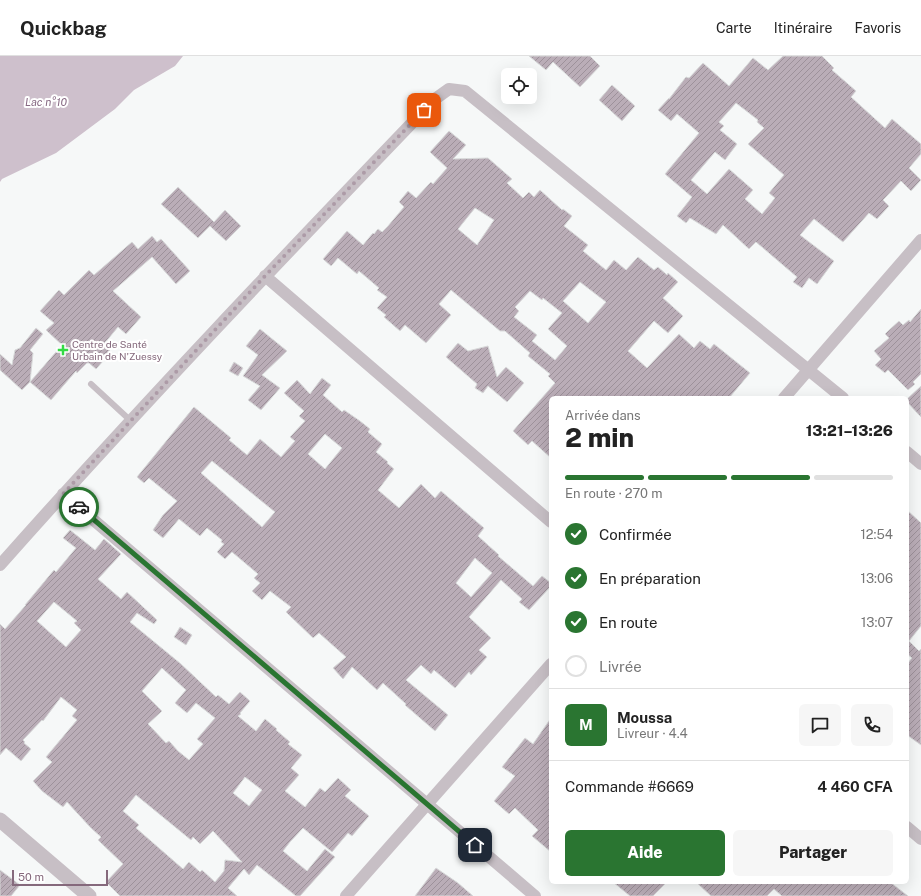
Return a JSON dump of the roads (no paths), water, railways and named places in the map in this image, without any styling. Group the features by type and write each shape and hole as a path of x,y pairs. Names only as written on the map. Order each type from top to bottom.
{"street":[{"path":"0,565 63,494 265,276 435,99 449,89 465,91 840,396"},
{"path":"786,396 921,240"},
{"path":"265,276 549,520"},
{"path":"909,454 921,464"},
{"path":"63,494 535,896"},
{"path":"346,896 549,666"},
{"path":"0,820 88,896"},
{"path":"909,829 921,839"}],"lane":[{"path":"91,384 131,421"}],"water":[{"name":"Lac n°10","path":"0,56 183,56 175,66 134,90 115,109 56,153 2,179 0,182"}],"place":[{"name":"Centre de Santé Urbain de N'Zuessy","path":"63,350"}]}
